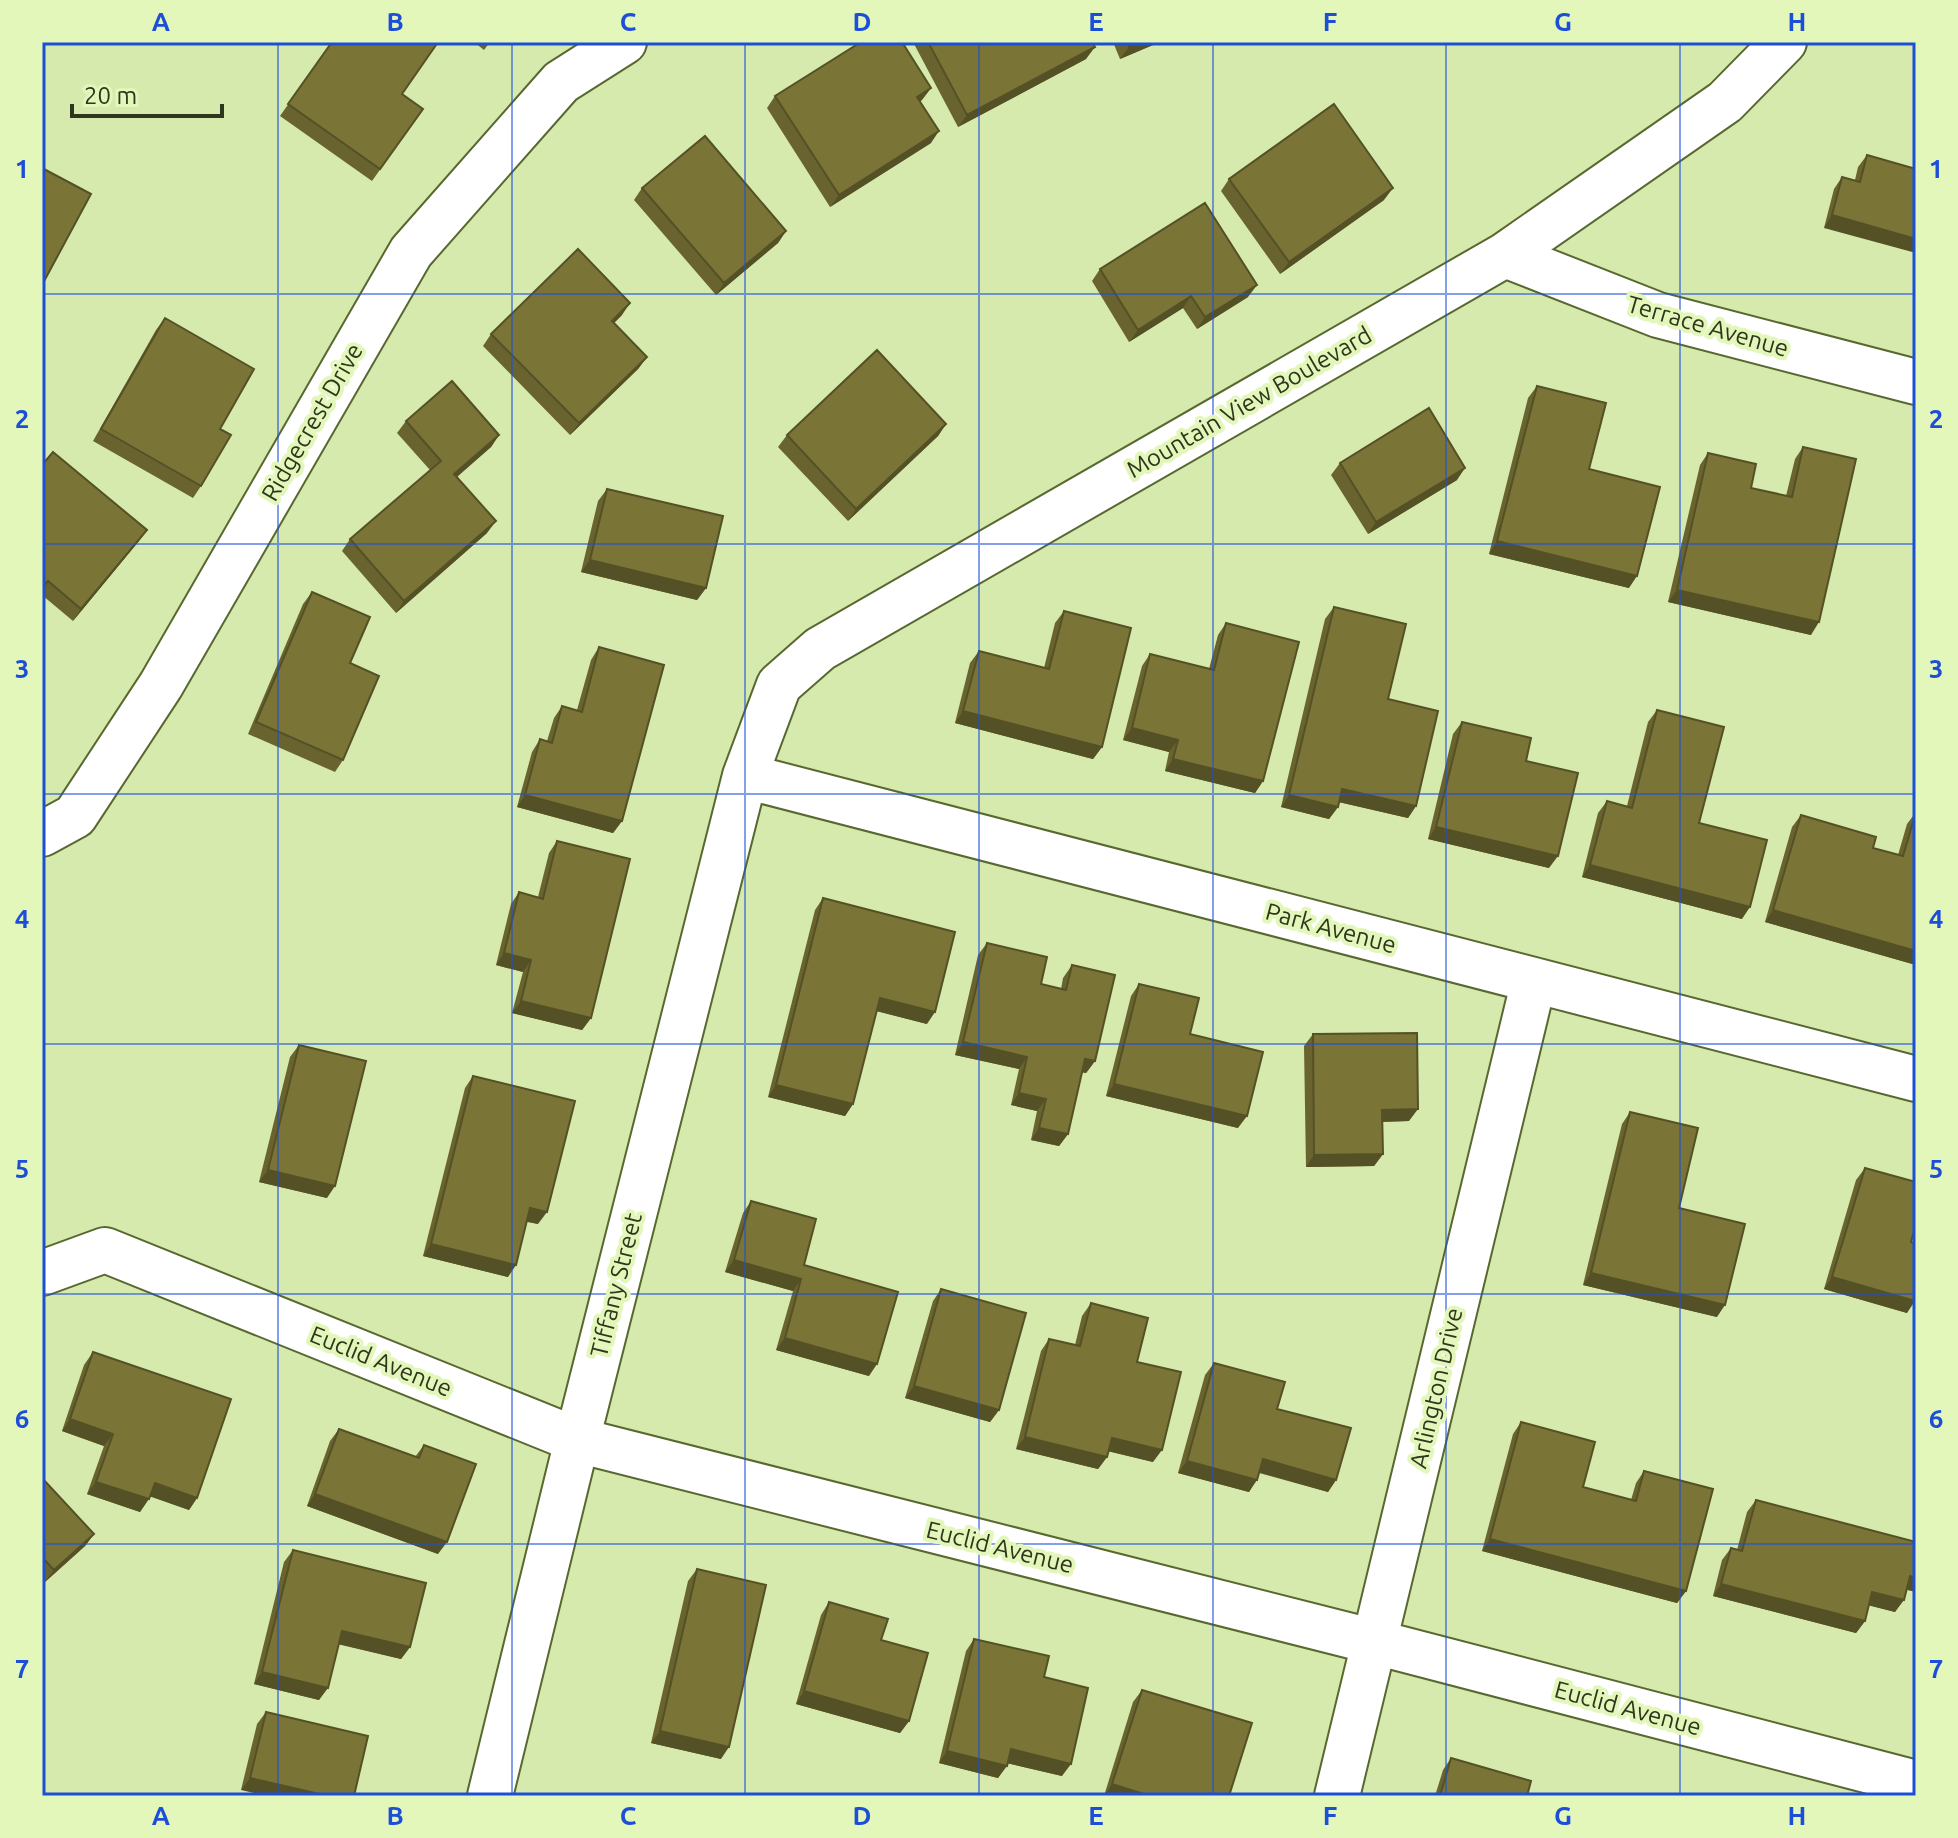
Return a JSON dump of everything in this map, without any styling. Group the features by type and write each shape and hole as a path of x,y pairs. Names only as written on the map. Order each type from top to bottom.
{"street":[{"name":"Ridgecrest Drive","path":"42,834 75,816 161,685 411,252 561,82 624,42"},
{"name":"Mountain View Boulevard","path":"745,776 779,685 820,649 1505,255 1725,102 1784,42"},
{"name":"Terrace Avenue","path":"1505,255 1658,315 1916,382"},
{"name":"Park Avenue","path":"745,776 1916,1079"},
{"name":"Tiffany Street","path":"490,1796 745,776"},
{"name":"Arlington Drive","path":"1337,1796 1534,980"},
{"name":"Euclid Avenue","path":"42,1273 105,1250 577,1440 1916,1783"}],"building":[{"path":"332,42 432,42 436,45 402,94 423,109 380,169 288,104"},
{"path":"861,42 902,42 931,88 917,97 939,131 839,195 775,96"},
{"path":"928,42 1092,42 1095,47 967,115"},
{"path":"1334,104 1393,188 1289,262 1229,179"},
{"path":"705,136 786,231 724,283 642,188"},
{"path":"1867,155 1916,169 1916,239 1832,215 1842,177 1860,182"},
{"path":"42,168 91,194 42,285"},
{"path":"1205,203 1257,285 1205,317 1191,296 1138,330 1100,269"},
{"path":"578,249 630,303 612,321 647,357 579,423 491,334"},
{"path":"165,318 254,369 220,429 231,435 201,486 101,429"},
{"path":"877,350 946,424 856,509 787,435"},
{"path":"452,381 499,435 454,474 496,521 404,601 350,539 441,461 406,421"},
{"path":"1537,386 1606,403 1589,469 1660,487 1637,576 1497,541"},
{"path":"1429,408 1465,468 1376,522 1340,463"},
{"path":"1803,447 1856,459 1819,622 1677,590 1708,453 1756,464 1751,488 1792,497"},
{"path":"53,452 147,530 81,609 48,581 42,588 42,465"},
{"path":"607,489 723,516 706,588 590,560"},
{"path":"312,592 370,617 350,663 379,676 343,760 256,722"},
{"path":"1334,607 1406,624 1388,699 1438,711 1416,806 1342,789 1338,807 1289,795"},
{"path":"1064,611 1131,628 1102,747 963,711 979,651 1049,669"},
{"path":"1226,623 1299,642 1263,781 1173,759 1178,740 1132,728 1150,654 1214,670"},
{"path":"599,647 664,665 622,821 525,795 540,739 552,743 562,706 582,712"},
{"path":"1657,710 1724,727 1699,823 1767,840 1750,907 1590,865 1607,801 1632,808"},
{"path":"1462,722 1531,738 1526,761 1578,773 1558,856 1436,827"},
{"path":"1916,812 1916,951 1773,910 1801,815 1876,837 1873,848 1903,856"},
{"path":"557,841 630,859 591,1018 521,1001 531,960 504,953 519,892 543,899"},
{"path":"823,898 955,932 935,1012 880,998 853,1104 776,1085"},
{"path":"987,943 1047,957 1041,984 1066,990 1072,965 1115,975 1095,1061 1085,1059 1068,1134 1039,1128 1046,1099 1019,1093 1027,1057 963,1042"},
{"path":"1139,984 1199,998 1190,1034 1263,1052 1247,1116 1114,1084"},
{"path":"1417,1033 1418,1109 1382,1110 1383,1154 1314,1155 1313,1034"},
{"path":"299,1045 366,1061 335,1186 268,1170"},
{"path":"473,1076 575,1101 547,1212 530,1208 516,1265 431,1244"},
{"path":"1630,1112 1698,1128 1679,1208 1745,1224 1725,1305 1591,1273"},
{"path":"1865,1168 1916,1182 1916,1224 1911,1242 1916,1244 1915,1301 1832,1277"},
{"path":"751,1201 816,1219 804,1265 898,1292 877,1364 785,1338 801,1279 734,1260"},
{"path":"941,1289 1026,1313 999,1410 914,1386"},
{"path":"1091,1303 1148,1318 1137,1362 1181,1372 1162,1450 1112,1438 1107,1457 1025,1437 1049,1339 1080,1346"},
{"path":"93,1352 231,1399 197,1498 155,1483 149,1499 96,1482 113,1434 70,1419"},
{"path":"1214,1363 1285,1382 1277,1409 1351,1428 1336,1480 1263,1459 1257,1480 1187,1461"},
{"path":"1521,1422 1595,1442 1583,1487 1636,1501 1644,1471 1713,1489 1686,1591 1490,1539"},
{"path":"339,1429 419,1458 424,1445 476,1464 447,1542 315,1494"},
{"path":"42,1478 94,1534 54,1570 42,1557"},
{"path":"1756,1500 1916,1542 1916,1578 1910,1576 1904,1600 1872,1592 1865,1621 1721,1584 1731,1548 1742,1551"},
{"path":"293,1550 426,1583 410,1647 342,1631 328,1688 262,1672"},
{"path":"697,1569 766,1585 729,1747 660,1731"},
{"path":"829,1602 888,1619 881,1640 928,1653 909,1721 804,1691"},
{"path":"974,1639 1049,1656 1044,1677 1088,1688 1071,1764 1011,1749 1007,1766 947,1751"},
{"path":"1142,1690 1252,1723 1229,1796 1150,1796 1112,1784"},
{"path":"266,1712 368,1736 354,1796 328,1796 250,1778"},
{"path":"1451,1758 1531,1781 1527,1796 1440,1796"}]}
